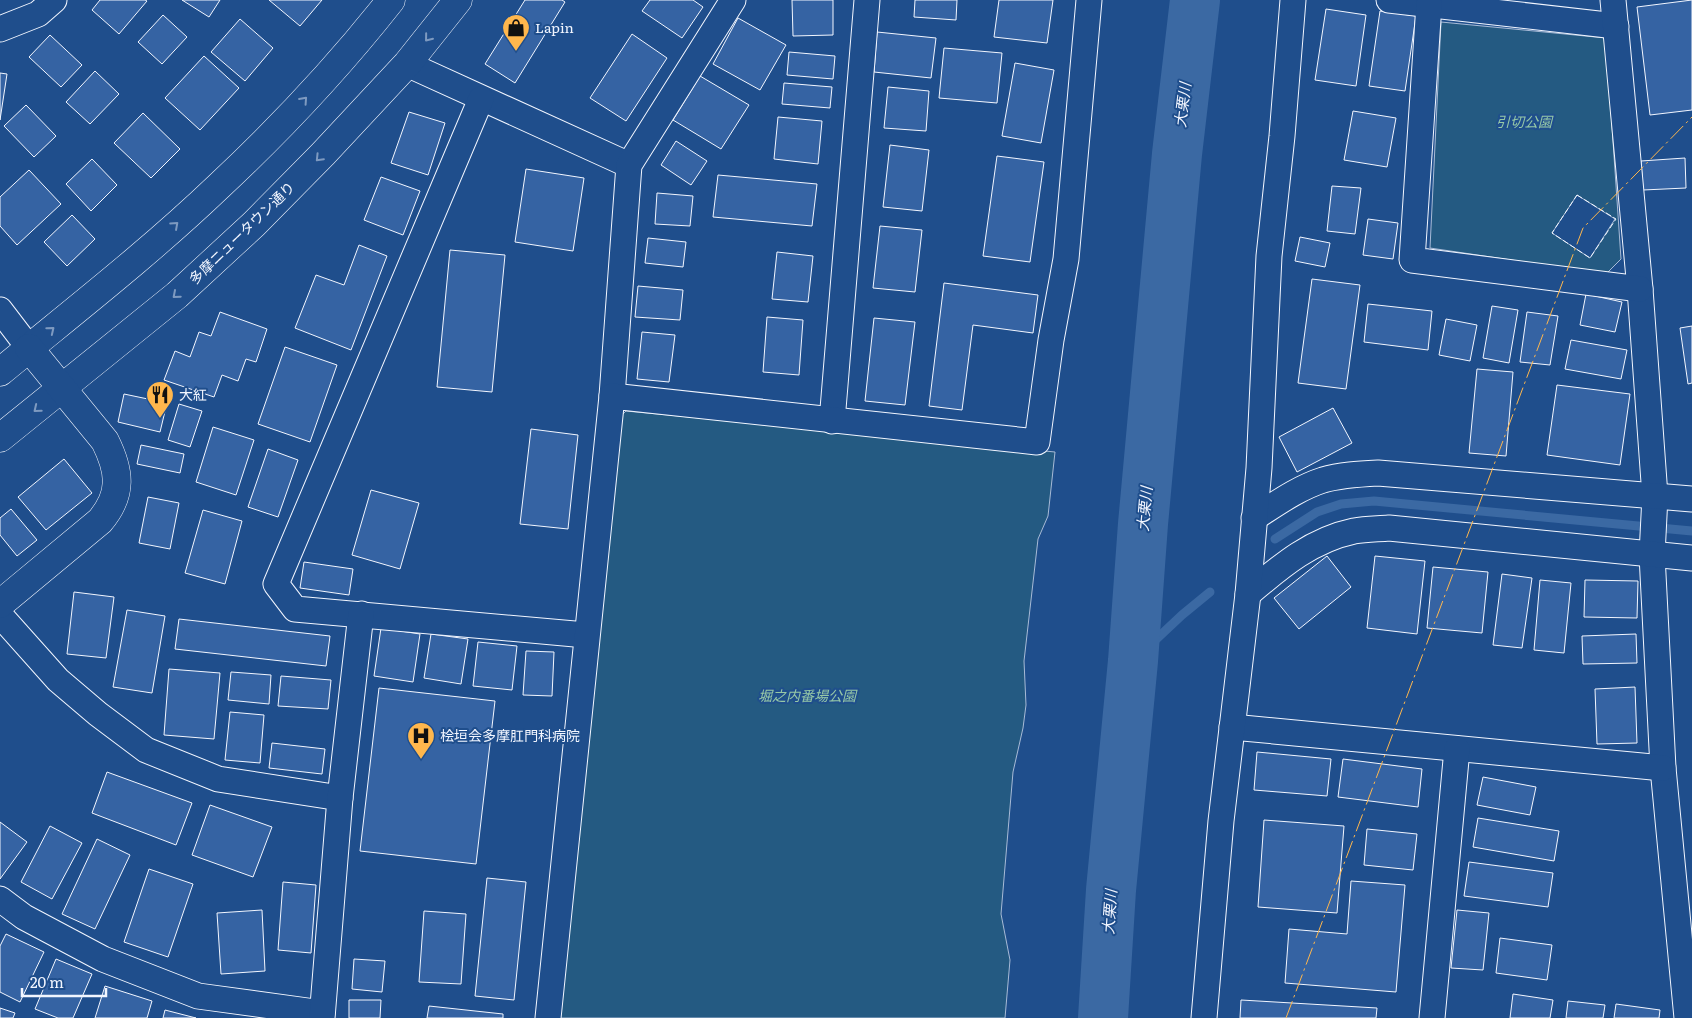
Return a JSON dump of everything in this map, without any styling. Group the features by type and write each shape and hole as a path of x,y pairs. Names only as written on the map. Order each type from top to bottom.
{"main road":[{"path":"0,372 142,255 219,186 283,123 364,34 392,0"},
{"name":"多摩ニュータウン通り","path":"0,438 177,295 254,224 407,64 458,0"},
{"path":"0,604 100,521 109,511 116,497 117,479 114,458 105,441 29,348"}],"street":[{"path":"0,29 38,14 54,0"},
{"path":"548,1018 612,396 629,165 733,0"},
{"path":"832,421 867,0"},
{"path":"612,396 1038,442 1051,340 1066,259 1089,0"},
{"path":"1204,1018 1221,821 1248,594 1258,468 1269,256 1282,136 1293,0"},
{"path":"1389,0 1616,26"},
{"path":"1613,0 1640,289 1655,496 1652,555 1663,768 1686,1018"},
{"path":"1429,4 1412,260 1640,289"},
{"path":"407,64 629,165"},
{"path":"481,99 276,584 296,609 586,635"},
{"path":"0,310 29,348"},
{"path":"1254,518 1294,493 1323,480 1378,473 1692,499"},
{"path":"1248,594 1283,564 1307,549 1335,537 1363,530 1390,528 1692,558"},
{"path":"0,899 24,917 103,960 198,996 322,1016 340,798 361,614"},
{"path":"0,615 58,680 98,714 146,750 218,778 340,798"},
{"path":"1232,728 1663,768"},
{"path":"1432,1018 1457,749"}],"green space":[{"name":"引切公園","path":"1441,22 1606,38 1621,259 1606,274 1430,248","holes":["1577,195 1615,219 1590,258 1552,233"]},
{"name":"堀之内番場公園","path":"626,411 1055,452 1048,516 1038,539 1024,661 1026,705 1013,772 1001,914 1010,960 1005,1018 558,1018 615,422"}],"building":[{"path":"100,0 147,1 119,34 92,10"},
{"path":"182,0 220,0 209,17"},
{"path":"269,0 322,0 300,26"},
{"path":"525,0 562,0 565,2 515,83 485,64"},
{"path":"650,0 693,0 703,7 682,38 642,11"},
{"path":"792,0 833,0 833,35 793,36"},
{"path":"915,0 957,0 956,20 914,17"},
{"path":"999,0 1053,0 1047,43 994,37"},
{"path":"1692,0 1692,110 1650,115 1637,7"},
{"path":"1326,9 1366,15 1356,86 1315,80"},
{"path":"1380,11 1416,16 1405,91 1369,86"},
{"path":"163,15 187,37 162,64 138,42"},
{"path":"738,18 786,45 760,90 713,64"},
{"path":"240,19 273,48 245,81 211,52"},
{"path":"877,32 936,38 931,78 874,72"},
{"path":"632,34 667,58 626,121 590,98"},
{"path":"50,35 82,65 61,87 29,57"},
{"path":"944,48 1002,53 997,103 939,98"},
{"path":"789,52 835,56 833,79 787,75"},
{"path":"204,56 239,88 200,130 165,98"},
{"path":"1015,63 1054,70 1041,143 1002,136"},
{"path":"95,71 119,94 90,124 66,102"},
{"path":"0,73 7,74 0,120"},
{"path":"700,76 749,105 721,149 673,120"},
{"path":"784,83 832,87 830,108 782,104"},
{"path":"888,87 929,91 926,131 884,128"},
{"path":"26,105 56,136 34,157 4,126"},
{"path":"1353,111 1396,118 1387,167 1344,160"},
{"path":"409,112 445,123 428,175 391,163"},
{"path":"143,113 180,149 151,178 114,143"},
{"path":"778,117 822,121 818,164 774,159"},
{"path":"676,141 707,161 691,185 661,165"},
{"path":"890,145 929,150 922,211 883,207"},
{"path":"997,156 1044,162 1030,262 983,256"},
{"path":"1685,158 1686,188 1643,190 1641,161"},
{"path":"92,159 117,185 91,211 66,184"},
{"path":"526,169 584,178 573,251 515,242"},
{"path":"29,170 61,204 17,245 0,226 0,197"},
{"path":"718,175 817,184 812,226 713,217"},
{"path":"381,177 420,191 403,235 364,220"},
{"path":"1332,186 1361,188 1355,234 1327,231"},
{"path":"657,193 693,196 690,226 655,224"},
{"path":"72,215 95,239 67,266 44,242"},
{"path":"1368,219 1398,223 1393,259 1363,255"},
{"path":"880,226 922,230 915,292 873,288"},
{"path":"1300,237 1330,243 1325,267 1295,261"},
{"path":"648,238 686,242 683,267 645,263"},
{"path":"359,245 387,256 351,350 295,328 316,275 344,285"},
{"path":"450,250 505,255 492,392 437,387"},
{"path":"777,252 813,256 808,302 772,299"},
{"path":"1312,279 1360,285 1346,389 1298,383"},
{"path":"944,283 1038,295 1033,333 973,325 962,410 929,406"},
{"path":"638,286 683,290 680,320 635,317"},
{"path":"1586,294 1622,302 1615,332 1580,325"},
{"path":"1368,304 1432,311 1428,350 1364,342"},
{"path":"1492,306 1518,310 1509,363 1483,358"},
{"path":"220,312 267,329 256,362 246,359 238,381 222,375 214,397 164,380 175,351 190,357 199,332 211,336"},
{"path":"1527,312 1558,316 1550,365 1520,362"},
{"path":"767,317 803,320 799,375 763,372"},
{"path":"874,318 915,322 905,405 865,401"},
{"path":"1446,319 1477,325 1470,361 1439,355"},
{"path":"1692,326 1692,383 1688,384 1680,328"},
{"path":"642,332 675,335 669,382 637,379"},
{"path":"1571,340 1627,350 1621,379 1565,369"},
{"path":"285,347 337,365 310,442 258,424"},
{"path":"1477,369 1513,372 1506,456 1469,453"},
{"path":"1557,385 1630,394 1620,465 1547,455"},
{"path":"124,394 167,403 160,432 118,422"},
{"path":"179,404 202,411 190,447 168,440"},
{"path":"1333,408 1352,443 1297,472 1279,437"},
{"path":"213,427 254,440 236,495 196,482"},
{"path":"531,429 578,435 568,529 520,524"},
{"path":"141,445 184,454 180,473 137,464"},
{"path":"268,449 298,460 278,517 248,507"},
{"path":"64,459 92,493 46,530 18,497"},
{"path":"371,490 419,503 400,569 352,555"},
{"path":"148,497 179,503 170,549 139,543"},
{"path":"11,509 37,540 17,556 0,535 0,518"},
{"path":"203,510 242,521 225,584 185,573"},
{"path":"1327,556 1351,587 1299,629 1274,598"},
{"path":"1375,556 1425,561 1417,634 1367,628"},
{"path":"304,562 353,569 349,595 300,588"},
{"path":"1433,567 1488,572 1482,633 1427,628"},
{"path":"1502,574 1532,578 1522,648 1493,645"},
{"path":"1540,580 1571,583 1564,653 1534,650"},
{"path":"1585,580 1638,581 1637,618 1584,617"},
{"path":"74,592 114,597 106,658 67,654"},
{"path":"127,610 165,616 152,693 113,687"},
{"path":"179,619 330,636 326,666 175,649"},
{"path":"381,628 420,634 413,682 374,676"},
{"path":"431,634 468,639 461,684 424,678"},
{"path":"1636,634 1637,663 1583,664 1582,636"},
{"path":"478,642 517,646 512,690 473,686"},
{"path":"526,651 554,652 552,696 523,695"},
{"path":"169,669 220,673 214,739 164,735"},
{"path":"231,672 271,675 269,704 228,700"},
{"path":"281,676 331,680 328,709 278,706"},
{"path":"1635,687 1637,743 1597,744 1595,689"},
{"path":"379,688 495,701 476,864 360,851"},
{"path":"230,712 264,715 260,763 225,760"},
{"path":"272,743 325,749 322,774 269,768"},
{"path":"1257,752 1331,759 1327,796 1254,790"},
{"path":"1343,759 1422,769 1418,807 1338,797"},
{"path":"107,772 192,803 176,845 92,813"},
{"path":"1483,777 1536,787 1530,815 1477,805"},
{"path":"210,805 272,827 253,877 192,855"},
{"path":"1478,818 1559,831 1554,861 1473,847"},
{"path":"1264,820 1344,826 1337,913 1258,907"},
{"path":"0,822 27,842 0,879"},
{"path":"50,826 82,843 52,899 21,882"},
{"path":"1367,829 1417,834 1413,870 1364,865"},
{"path":"97,839 130,855 95,929 62,914"},
{"path":"1469,862 1553,873 1548,907 1464,896"},
{"path":"149,869 193,884 168,957 124,942"},
{"path":"487,878 526,882 514,1000 475,996"},
{"path":"1351,881 1405,885 1396,992 1285,983 1289,929 1347,934"},
{"path":"283,882 316,885 311,953 278,950"},
{"path":"262,910 265,971 221,974 217,913"},
{"path":"1457,910 1489,913 1483,970 1451,968"},
{"path":"424,911 466,914 461,984 419,982"},
{"path":"6,934 44,952 20,1002 0,992 0,946"},
{"path":"1500,938 1552,945 1547,980 1496,973"},
{"path":"56,959 92,974 73,1018 58,1018 35,1009"},
{"path":"354,959 385,961 382,992 352,989"},
{"path":"105,986 152,1001 147,1018 95,1018"},
{"path":"1513,994 1553,1000 1550,1018 1510,1018"},
{"path":"349,1000 381,1000 380,1018 349,1018"},
{"path":"1241,1000 1377,1008 1376,1018 1240,1018"},
{"path":"1568,1001 1605,1005 1603,1018 1566,1018"},
{"path":"1616,1004 1660,1010 1659,1018 1614,1018"},
{"path":"429,1006 503,1014 503,1018 427,1018"},
{"path":"0,1008 15,1013 13,1018 0,1018"},
{"path":"165,1010 196,1018 163,1018"}],"waterway":[{"name":"大栗川","path":"1103,1018 1111,890 1133,661 1143,524 1177,154 1195,0"},
{"path":"1275,539 1317,512 1341,504 1374,501 1692,531"},
{"path":"1133,661 1182,615 1210,592"}],"fence":[{"path":"1577,195 1616,219 1590,258 1552,233 1577,195"}],"power":[{"path":"1286,1018 1583,228 1692,117"}],"place":[{"name":"Lapin","path":"516,52"},
{"name":"大紅","path":"160,419"},
{"name":"桧垣会多摩肛門科病院","path":"421,760"}]}
